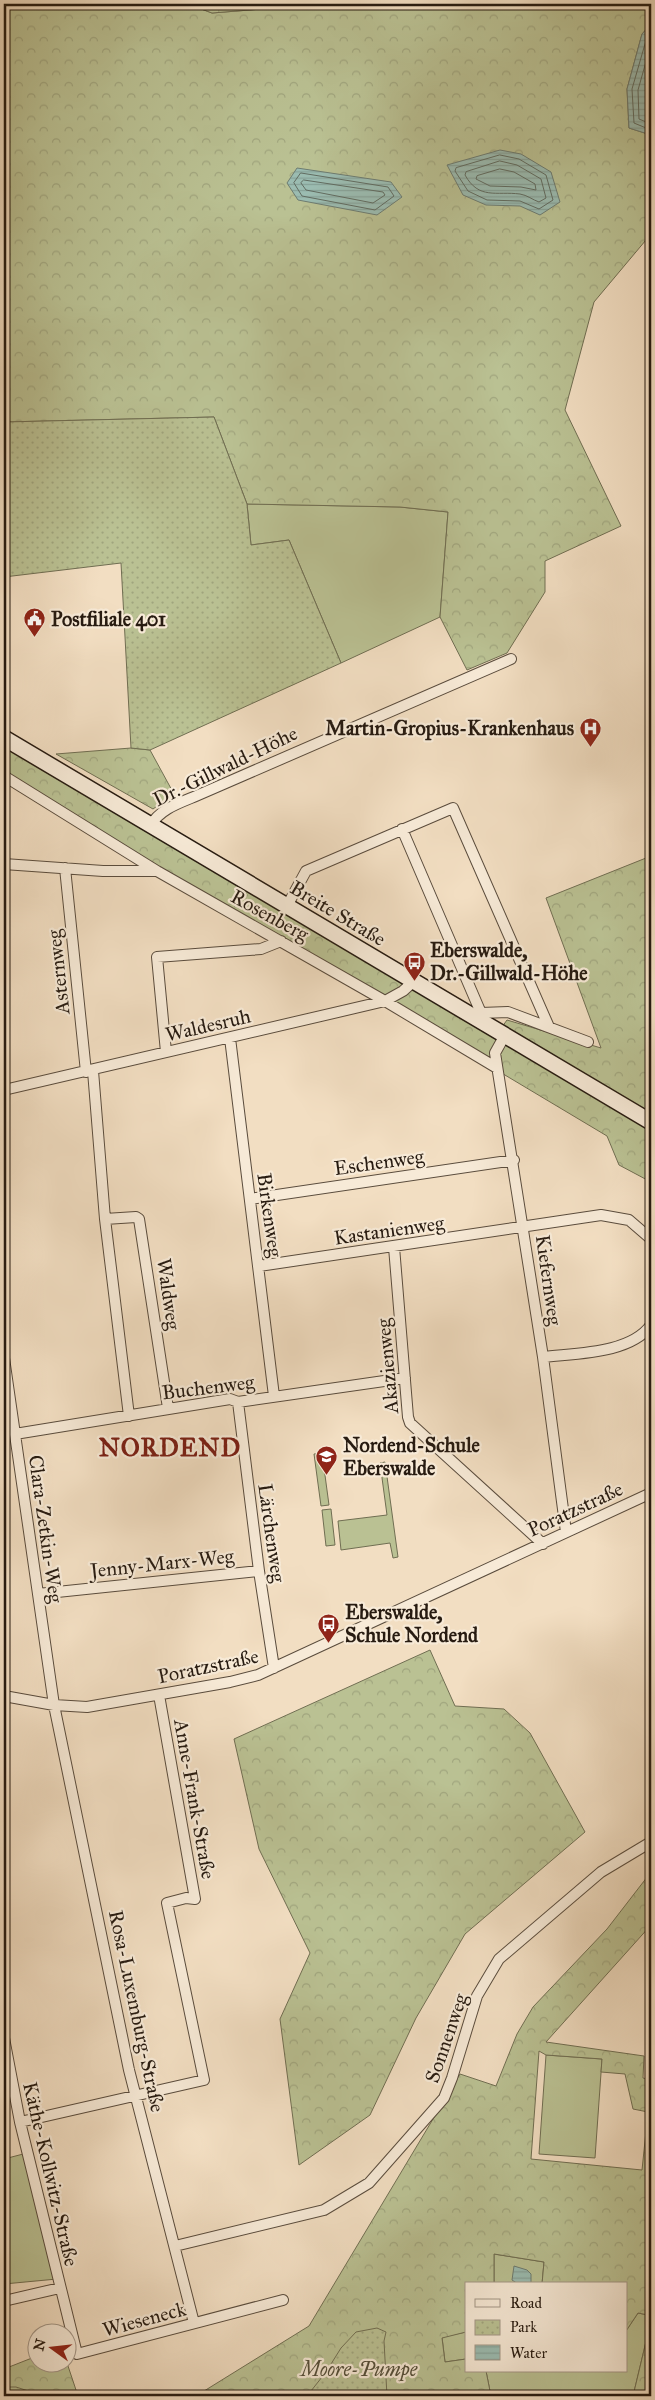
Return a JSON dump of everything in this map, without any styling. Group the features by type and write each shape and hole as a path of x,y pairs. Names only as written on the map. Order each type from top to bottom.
{"main road":[{"name":"Breite Straße","path":"4,738 414,981 480,1016 505,1035 651,1122"}],"street":[{"name":"Dr.-Gillwald-Höhe","path":"150,826 154,818 172,807 511,659"},
{"path":"4,776 157,871"},
{"path":"287,906 306,871 453,808 549,1027"},
{"path":"402,829 480,1016 508,1012 588,1042"},
{"name":"Rosenberg","path":"4,864 157,871 386,1001 498,1068"},
{"name":"Asternweg","path":"65,868 89,1071"},
{"path":"166,1052 157,957 261,949 281,941"},
{"name":"Waldesruh","path":"4,1090 386,1001 403,991 414,981"},
{"name":"Kiefernweg","path":"505,1035 495,1053 524,1227 566,1532"},
{"name":"Birkenweg","path":"230,1038 274,1396"},
{"path":"89,1071 128,1416"},
{"name":"Eschenweg","path":"250,1200 514,1160"},
{"name":"Kastanienweg","path":"259,1266 601,1215 629,1220 651,1239"},
{"name":"Waldweg","path":"105,1219 136,1217 139,1219 168,1408"},
{"name":"Akazienweg","path":"394,1247 410,1423 543,1544"},
{"path":"543,1357 598,1351 621,1346 648,1330 651,1325"},
{"name":"Clara-Zetkin-Weg","path":"4,1358 54,1705"},
{"name":"Buchenweg","path":"15,1434 230,1399 238,1402 405,1378"},
{"name":"Lärchenweg","path":"238,1402 259,1571 274,1668"},
{"name":"Poratzstraße","path":"4,1696 54,1705 87,1706 243,1680 274,1668 651,1493"},
{"name":"Jenny-Marx-Weg","path":"38,1594 259,1571"},
{"name":"Anne-Frank-Straße","path":"136,2096 204,2080 167,1903 186,1898 195,1899 159,1695"},
{"name":"Rosa-Luxemburg-Straße","path":"54,1705 136,2096 194,2324"},
{"name":"Sonnenweg","path":"175,2246 324,2210 369,2183 444,2098 478,1996 499,1960 601,1872 651,1842"},
{"name":"Käthe-Kollwitz-Straße","path":"4,2038 20,2122 60,2288"},
{"path":"20,2122 136,2096"},
{"path":"4,2301 60,2288"},
{"name":"Wieseneck","path":"60,2288 77,2354 283,2300"}],"green space":[{"path":"4,4 188,4 212,13 262,9 263,4 651,4 651,24 642,34 627,89 629,128 651,135 651,234 594,302 565,410 621,526 545,561 545,592 507,653 467,670 440,617 448,512 400,507 247,504 214,417 4,422"},
{"path":"188,4 263,4 262,9 212,13"},
{"path":"214,417 247,504 251,545 289,540 341,663 150,750 131,748 121,563 4,577 4,422"},
{"path":"247,504 400,507 448,512 440,617 341,663 289,540 251,545"},
{"path":"4,743 651,1127 651,1182 619,1165 607,1136 376,998 4,781"},
{"path":"131,748 150,750 174,794 153,809 56,754"},
{"path":"651,856 651,1117 502,1027 507,1020 601,1048 546,898"},
{"path":"322,1453 329,1505 321,1506 314,1454"},
{"path":"385,1462 398,1557 393,1558 390,1543 341,1550 338,1521 387,1515 380,1463"},
{"path":"331,1509 335,1545 326,1546 322,1510"},
{"path":"430,1650 455,1706 504,1709 530,1733 585,1832 465,1934 416,2018 370,2115 299,2165 280,2019 310,1953 259,1849 234,1739"},
{"path":"651,1872 651,1925 546,2042 644,2056 643,2078 651,2080 651,2396 633,2396 650,2325 648,2315 638,2313 628,2328 628,2282 542,2282 544,2262 494,2254 494,2282 465,2282 465,2332 442,2338 445,2362 465,2359 465,2372 486,2372 491,2396 196,2396 309,2326 460,2074 496,2086 517,2034 533,2007 607,1929","holes":["539,2051 546,2055 602,2059 601,2072 625,2074 633,2109 648,2112 642,2170 531,2159"]},
{"path":"546,2055 602,2059 595,2158 539,2154"},
{"path":"27,2153 57,2279 4,2284 4,2159"},
{"path":"494,2254 544,2262 542,2282 494,2282"},
{"path":"638,2313 648,2315 650,2325 633,2396 491,2396 486,2372 628,2372 628,2328"},
{"name":"Moore-Pumpe","path":"377,2328 386,2332 384,2341 387,2396 307,2396 326,2372 341,2348 356,2332"},
{"path":"465,2332 465,2359 445,2362 442,2337"},
{"path":"28,2360 28,2372 70,2372 78,2396 4,2396 4,2369"},
{"path":"4,2387 16,2387 44,2396 4,2396"}],"water":[{"path":"651,24 651,135 629,128 627,89 642,34"},
{"path":"500,150 521,154 551,172 560,202 540,215 520,206 486,205 463,195 447,165"},
{"path":"297,168 391,182 402,197 377,215 298,200 287,183"},
{"path":"514,2266 527,2270 531,2274 531,2282 515,2282 512,2280"}],"place":[{"name":"Postfiliale 401","path":"35,638"},
{"name":"Martin-Gropius-Krankenhaus","path":"590,747"},
{"name":"Eberswalde, Dr.-Gillwald-Höhe","path":"414,981"},
{"name":"Nordend-Schule Eberswalde","path":"327,1476"},
{"name":"Eberswalde, Schule Nordend","path":"329,1643"}],"district":[{"name":"NORDEND","path":"170,1447"}]}
